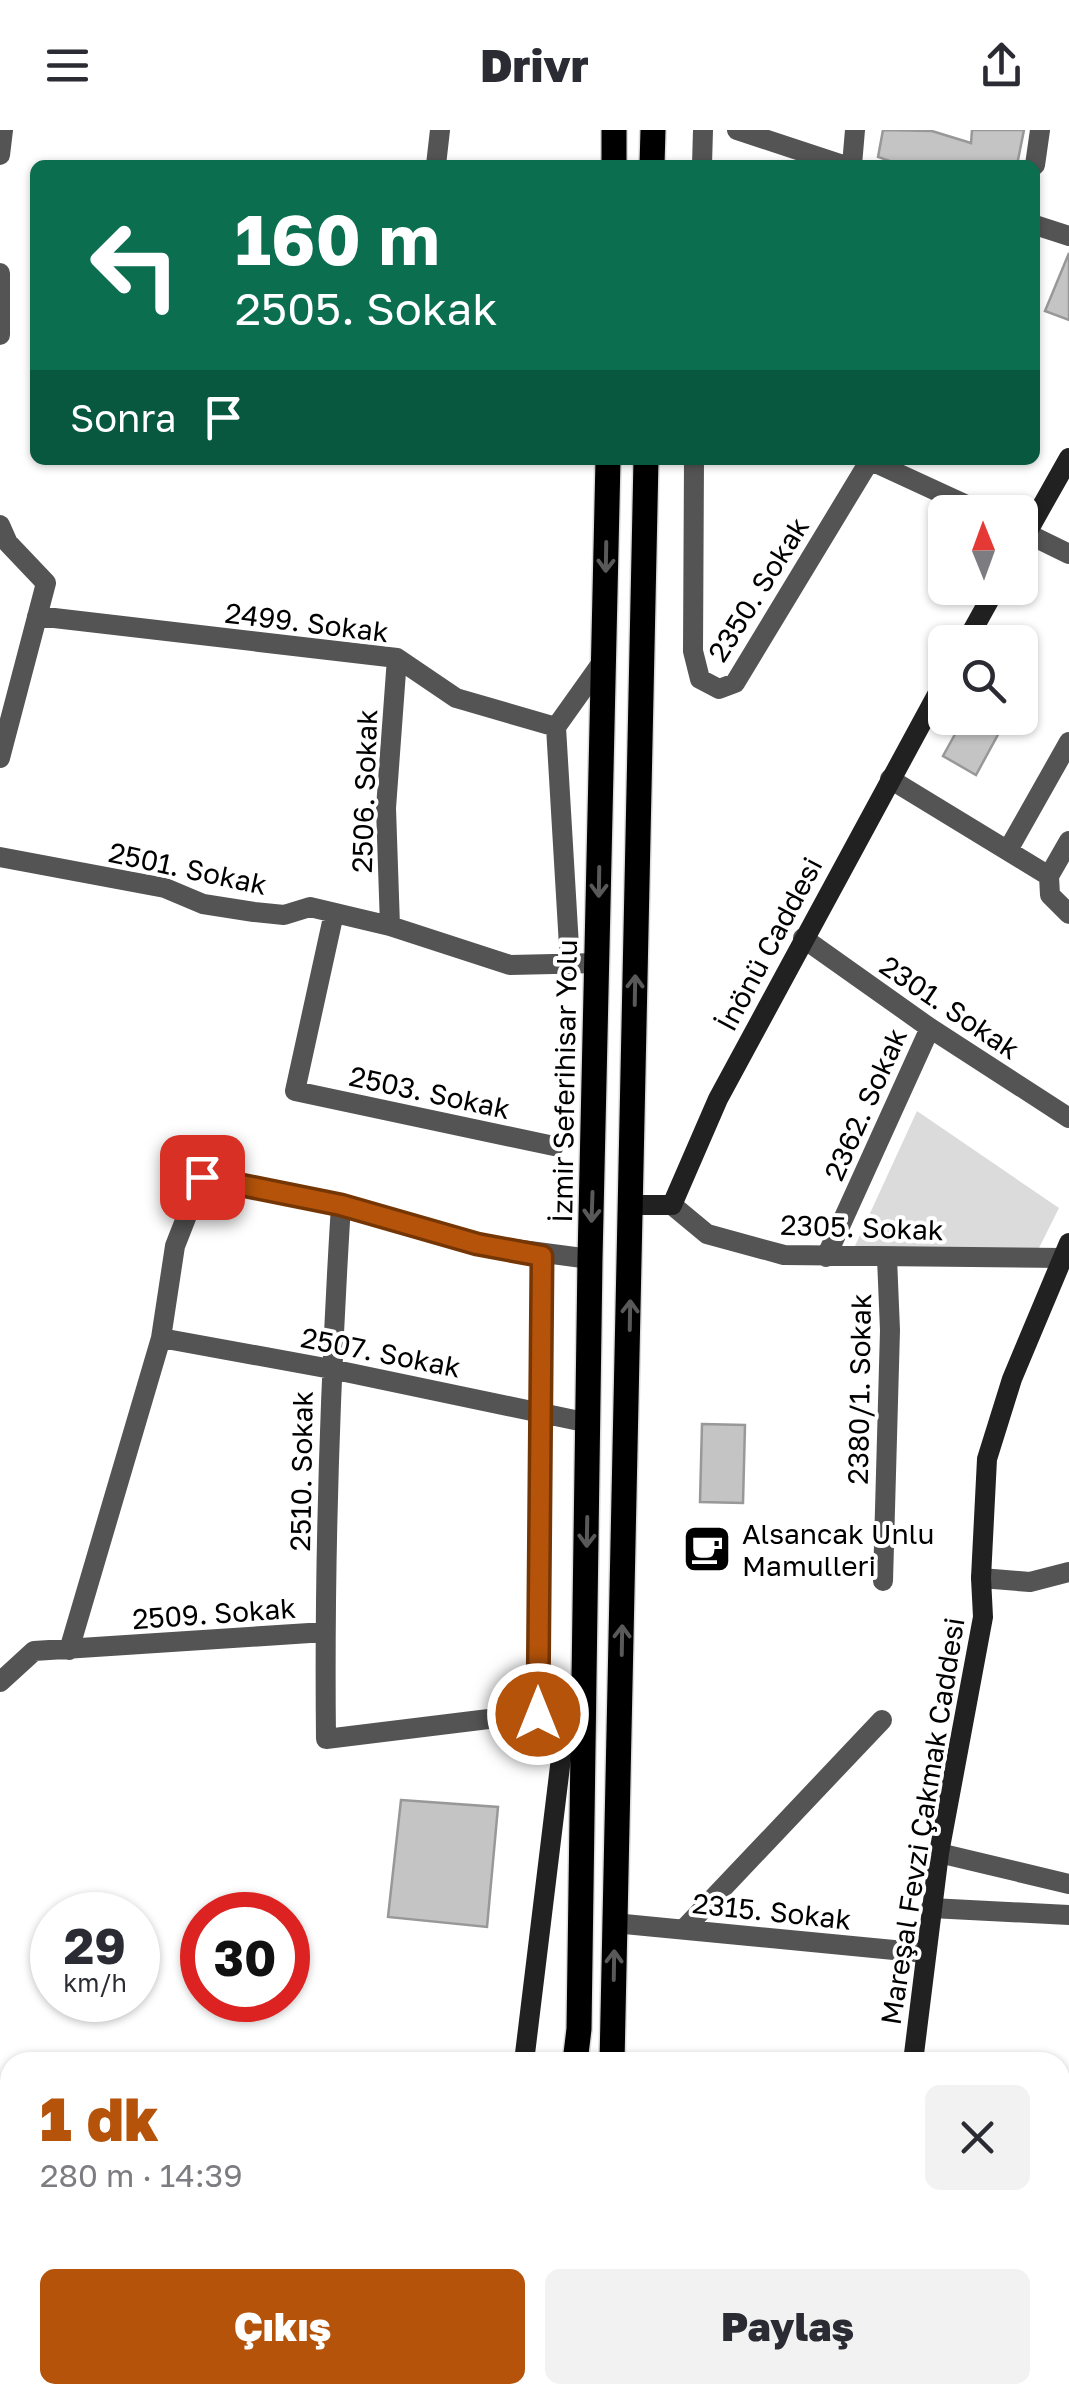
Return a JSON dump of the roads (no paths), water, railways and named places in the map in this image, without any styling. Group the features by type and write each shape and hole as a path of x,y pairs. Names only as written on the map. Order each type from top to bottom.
{"main road":[{"path":"614,130 614,160"},
{"path":"652,160 653,130"},
{"name":"İzmir Seferihisar Yolu","path":"577,2052 580,2029 590,1260 608,465"},
{"path":"612,2052 646,465"}],"street":[{"path":"0,155 3,130"},
{"path":"437,160 440,130"},
{"path":"702,130 702,160"},
{"path":"737,130 828,160"},
{"path":"852,160 855,130"},
{"path":"1036,160 1040,130"},
{"path":"1040,227 1069,236"},
{"path":"0,273 0,335"},
{"path":"1038,509 1069,458"},
{"name":"2350. Sokak","path":"694,465 694,650 700,679 719,689 735,682 866,465"},
{"path":"880,465 945,495"},
{"path":"0,525 8,543 46,584 0,758"},
{"path":"1038,542 1069,554"},
{"name":"2499. Sokak","path":"38,616 397,658 456,698 556,727"},
{"name":"2506. Sokak","path":"390,926 386,808 397,658"},
{"path":"570,964 556,727 604,661"},
{"name":"İnönü Caddesi","path":"672,1205 718,1099 928,711"},
{"path":"1008,850 1069,742"},
{"path":"890,779 1049,876"},
{"path":"1069,841 1049,876 1050,895 1069,914"},
{"name":"2501. Sokak","path":"0,857 165,888 203,904 284,914 310,907 390,926 510,965 597,963"},
{"name":"2503. Sokak","path":"334,913 295,1091 554,1146"},
{"name":"2301. Sokak","path":"802,938 930,1028 1069,1118"},
{"name":"2362. Sokak","path":"826,1257 930,1028"},
{"path":"69,1650 161,1338 175,1246 202,1177 341,1205 477,1244 590,1260"},
{"name":"2510. Sokak","path":"341,1205 331,1369 326,1739 538,1714 538,1412"},
{"path":"632,1205 672,1205"},
{"name":"2305. Sokak","path":"672,1205 707,1234 784,1255 887,1258 1066,1250"},
{"name":"Mareşal Fevzi Çakmak Caddesi","path":"914,2052 939,1853 983,1617 986,1459 1012,1379 1066,1250"},
{"path":"538,1412 542,1256"},
{"name":"2380/1. Sokak","path":"882,1581 890,1330 887,1258"},
{"name":"2507. Sokak","path":"161,1338 589,1423"},
{"path":"982,1578 1030,1582 1069,1572"},
{"name":"2509. Sokak","path":"0,1682 34,1651 325,1632"},
{"path":"526,2052 561,1758 584,1719"},
{"path":"684,1929 882,1720"},
{"path":"939,1853 1069,1884"},
{"path":"931,1908 1069,1916"},
{"name":"2315. Sokak","path":"614,1923 924,1953"}],"place":[{"name":"Alsancak Unlu Mamulleri","path":"707,1549"}]}
